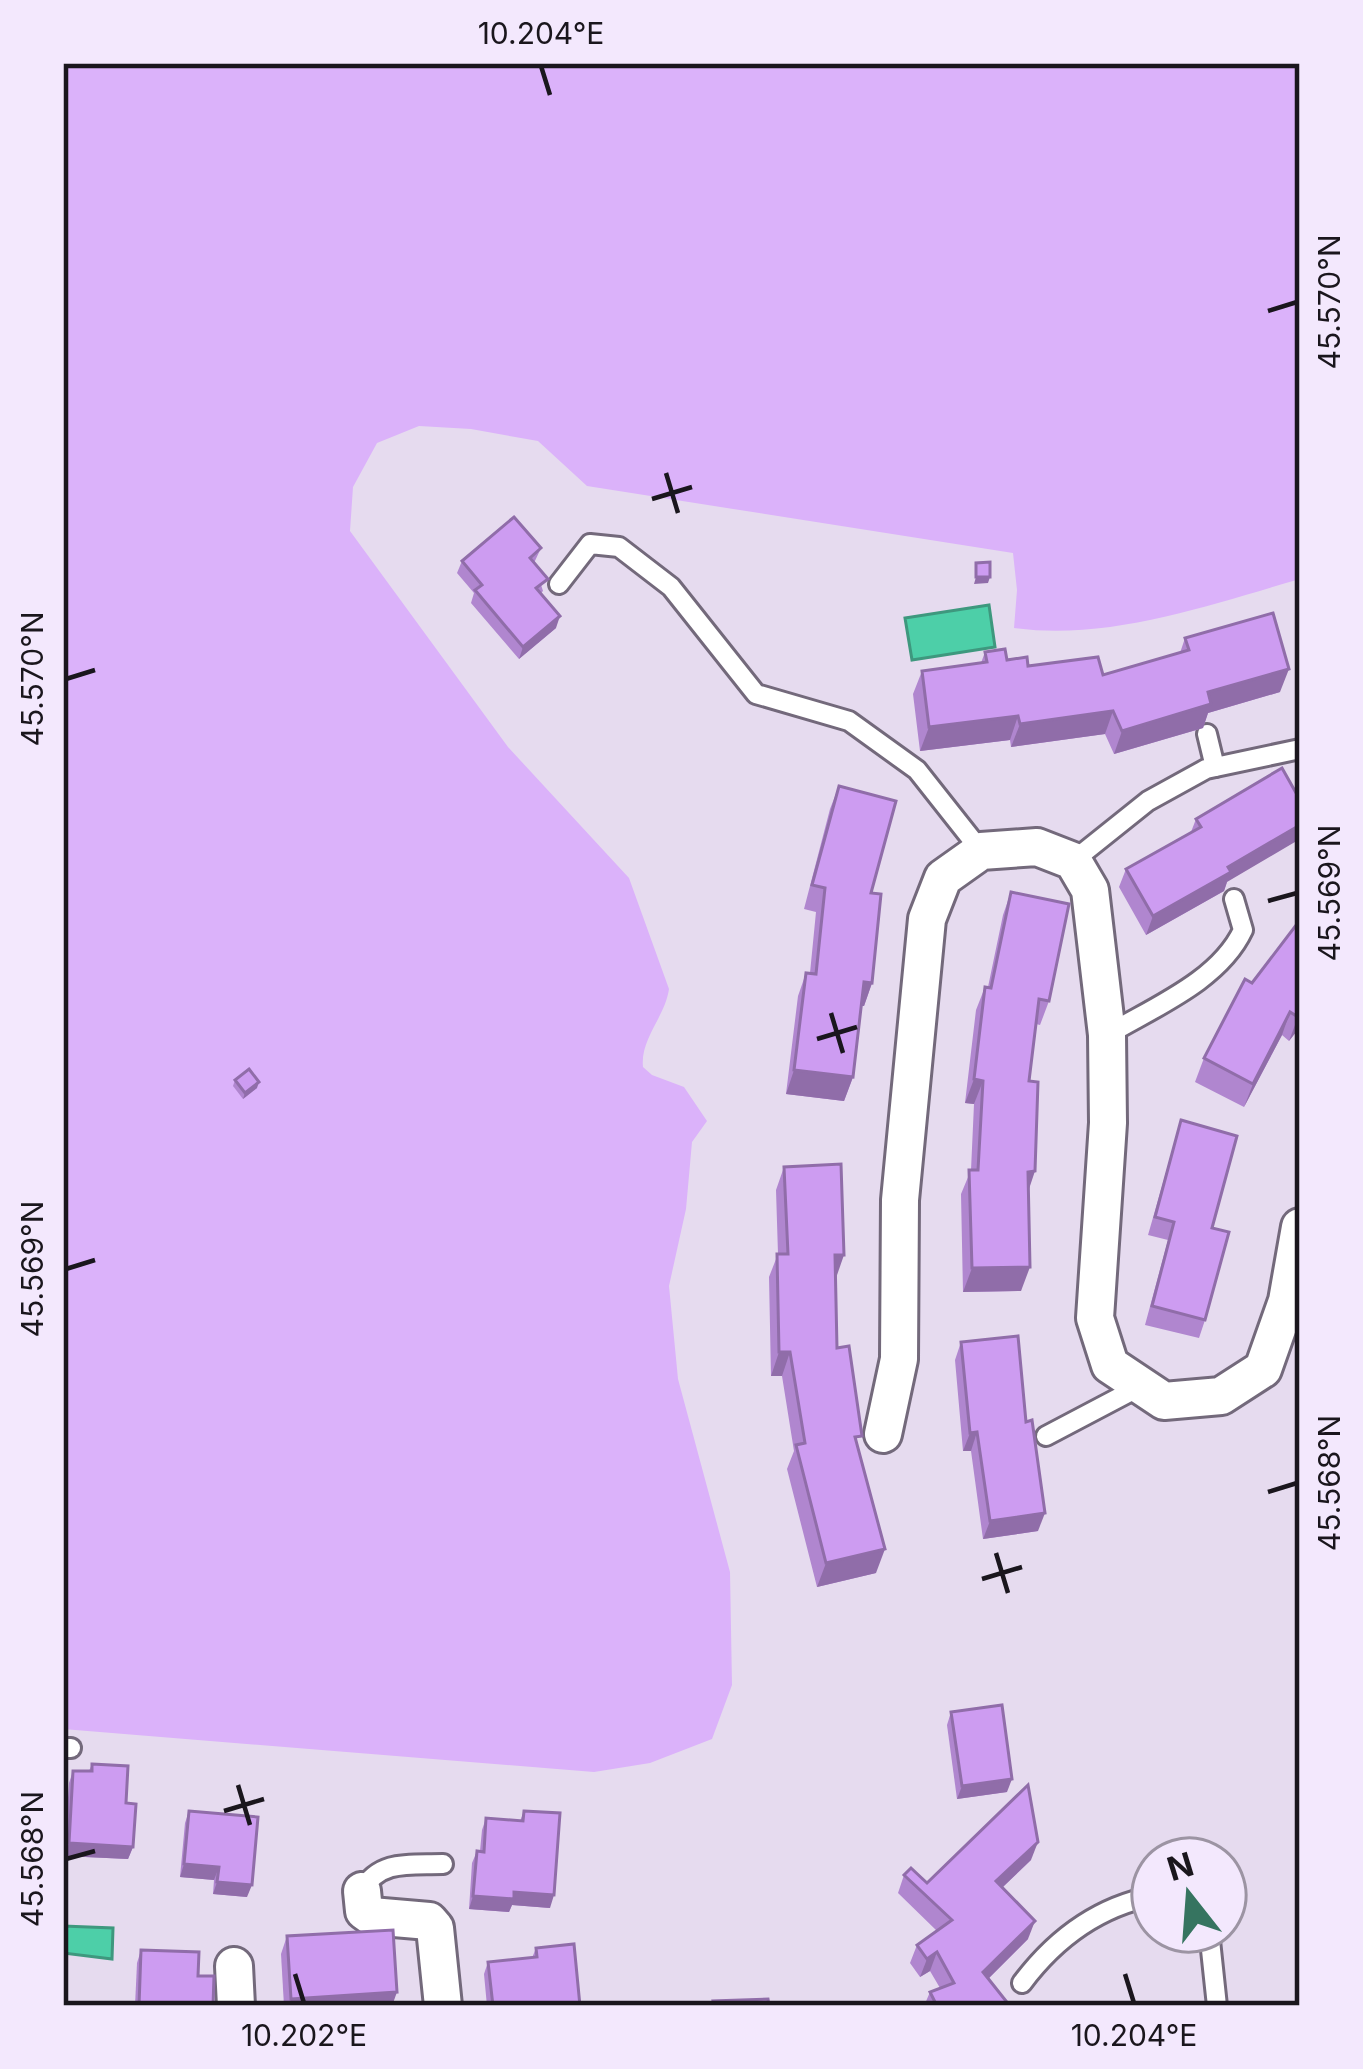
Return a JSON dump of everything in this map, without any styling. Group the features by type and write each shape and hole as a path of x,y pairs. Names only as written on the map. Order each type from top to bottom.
{"street":[{"path":"883,1434 899,1359 899,1200 927,919 943,878 981,850 1037,847 1073,861 1090,890 1107,1035 1108,1123 1095,1318 1110,1365 1164,1401 1221,1396 1263,1369 1287,1301 1300,1227"},
{"path":"362,1891 364,1911 370,1916 429,1921 435,1928 443,2006"},
{"path":"234,1966 236,2006"}],"lane":[{"path":"559,584 590,544 619,547 671,587 756,694 850,721 917,770 981,850"},
{"path":"1207,734 1215,767"},
{"path":"1073,861 1148,801 1215,767 1300,749"},
{"path":"1107,1035 1232,954 1243,930 1234,899"},
{"path":"1046,1436 1141,1386"},
{"path":"362,1891 370,1876 386,1866 443,1864"},
{"path":"1022,1983 1041,1958 1087,1919 1129,1905"},
{"path":"1212,1955 1217,2006"}],"shaded area":[{"path":"63,63 1300,63 1300,579 1122,625 1050,631 1014,628 1013,553 587,486 538,441 419,426 377,443 353,487 350,531 508,747 629,878 669,989 645,1047 643,1067 684,1087 707,1121 692,1142 686,1209 669,1286 678,1379 730,1572 732,1685 712,1739 650,1763 594,1772 63,1729"},
{"path":"989,605 995,647 912,660 905,618"},
{"path":"63,1926 113,1928 112,1959 63,1953"}],"building":[{"path":"514,517 541,548 530,558 548,579 536,588 560,616 523,647 475,590 482,585 462,561"},
{"path":"990,562 990,577 976,577 976,563"},
{"path":"1273,613 1289,669 1208,692 1211,704 1122,731 1113,711 1020,724 1018,716 929,727 922,671 987,662 985,652 1005,649 1007,660 1027,657 1028,666 1098,657 1103,675 1189,650 1185,638"},
{"path":"1282,768 1300,800 1300,825 1228,867 1231,872 1153,916 1126,869 1201,827 1196,819"},
{"path":"839,786 896,801 871,893 881,894 872,983 864,982 853,1077 794,1070 806,973 816,974 825,888 812,885"},
{"path":"1011,892 1069,904 1049,1001 1039,999 1029,1081 1038,1082 1035,1171 1028,1172 1030,1267 972,1268 969,1170 978,1170 983,1081 974,1079 985,987 991,988"},
{"path":"1300,920 1300,1014 1290,1012 1253,1084 1204,1058 1245,979 1252,983"},
{"path":"249,1069 259,1082 245,1093 235,1080"},
{"path":"1181,1120 1237,1136 1212,1228 1229,1232 1205,1320 1152,1306 1174,1222 1155,1217"},
{"path":"841,1164 844,1255 835,1255 837,1348 849,1346 862,1436 855,1437 885,1549 826,1563 796,1445 805,1443 790,1352 779,1352 777,1254 788,1254 784,1167"},
{"path":"1018,1336 1026,1422 1032,1420 1045,1513 990,1521 977,1432 970,1433 961,1342"},
{"path":"1002,1705 1012,1779 962,1786 951,1712"},
{"path":"92,1764 128,1766 126,1803 136,1804 133,1847 69,1843 73,1771 92,1771"},
{"path":"1028,1785 1038,1842 996,1881 1035,1921 983,1972 1010,2006 937,2006 930,1992 954,1983 937,1952 927,1959 917,1945 952,1920 904,1875 911,1868 927,1883"},
{"path":"189,1811 258,1817 252,1885 217,1882 219,1867 184,1864"},
{"path":"524,1811 560,1813 554,1895 473,1896 477,1851 484,1852 486,1818 523,1821"},
{"path":"393,1930 397,1992 291,1999 287,1936"},
{"path":"574,1944 580,2006 493,2006 488,1962 537,1957 536,1948"},
{"path":"141,1950 199,1952 198,1976 214,1976 213,2006 139,2006"},
{"path":"768,1999 769,2006 714,2006 713,2001"}]}
